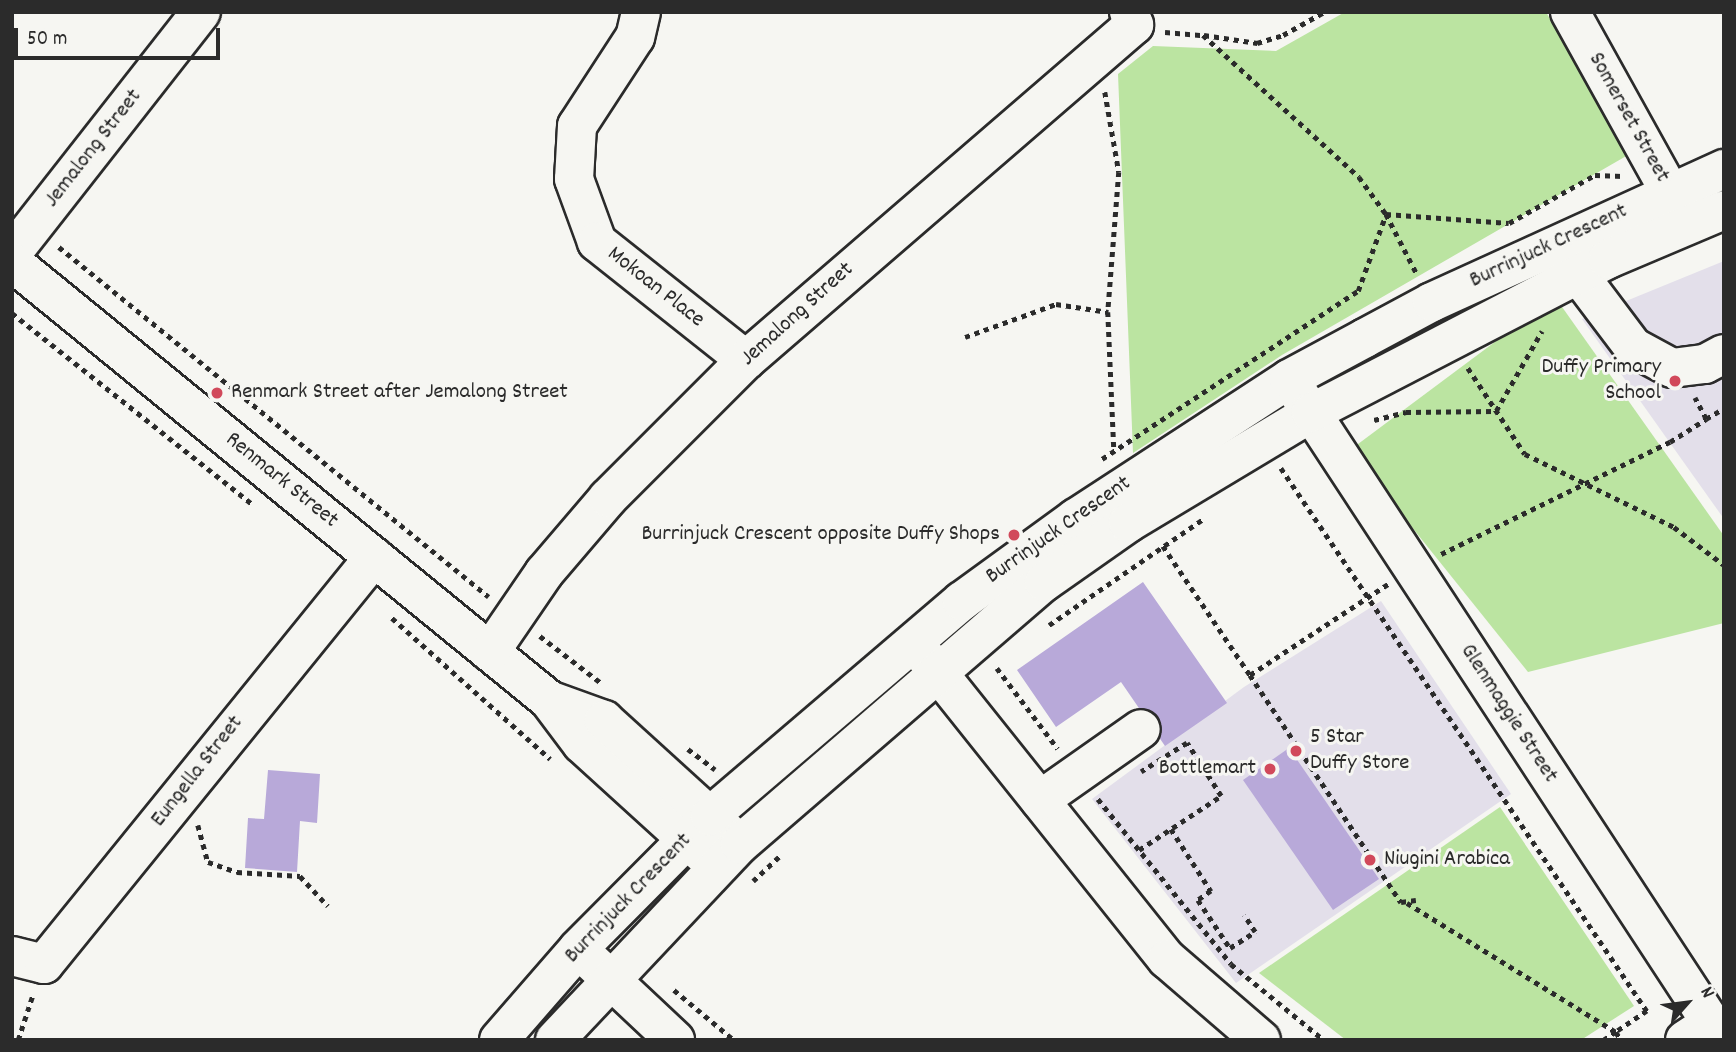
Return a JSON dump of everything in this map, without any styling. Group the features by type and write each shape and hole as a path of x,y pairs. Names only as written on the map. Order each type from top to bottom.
{"street":[{"name":"Jemalong Street","path":"23,240 201,12"},
{"name":"Mokoan Place","path":"642,12 635,37 577,126 574,179 597,242 746,360"},
{"name":"Somerset Street","path":"1570,12 1670,192"},
{"name":"Jemalong Street","path":"490,652 544,573 608,498 746,360 1099,56 1131,19"},
{"name":"Burrinjuck Crescent","path":"499,1040 578,949 698,828 962,601 1076,518 1289,379 1432,302 1724,169"},
{"name":"Burrinjuck Crescent","path":"1670,192 1724,210"},
{"name":"Burrinjuck Crescent","path":"555,1040 622,990 734,868 938,674 1044,582 1128,523 1319,426 1578,274 1670,192"},
{"path":"1590,228 1578,274 1609,318 1643,352 1672,368 1705,364 1724,354"},
{"name":"Renmark Street","path":"12,262 549,700 582,744 698,828 734,868"},
{"name":"Glenmaggie Street","path":"1289,379 1710,1023 1685,1040"},
{"name":"Eungella Street","path":"28,960 172,805 374,557"},
{"path":"914,642 1167,959 1261,1040"},
{"path":"1041,800 1141,729"},
{"path":"578,949 675,1040"}],"path":[{"path":"1131,19 1203,35 1257,43 1283,35 1324,12"},
{"path":"1203,35 1359,177 1386,214 1420,281"},
{"path":"1099,56 1119,172 1108,312 1114,450 1358,291 1386,214"},
{"path":"1386,214 1509,223 1595,174 1628,176 1670,192"},
{"path":"23,240 494,601"},
{"path":"965,337 1056,304 1108,312"},
{"path":"1496,411 1548,325"},
{"path":"1461,358 1525,454 1674,527 1724,565"},
{"path":"1683,391 1694,396 1706,419"},
{"path":"1250,675 1413,568 1670,442 1724,408"},
{"path":"1496,411 1406,412 1370,421 1319,426 1281,468 1647,1011 1604,1040"},
{"path":"1038,632 1163,546 1401,902 1407,903 1616,1032 1621,1040"},
{"path":"1000,664 996,671 1231,964 1324,1040"},
{"path":"1129,780 1187,743 1221,796 1139,850"},
{"path":"172,805 201,827 208,862 237,872 300,876 328,906"},
{"path":"1171,829 1211,891 1198,900 1230,948 1255,932 1244,915"},
{"path":"734,868 783,854"},
{"path":"1407,903 1416,900"},
{"path":"18,1040 28,960"},
{"path":"622,990 654,974 734,1040"}],"shaded area":[{"name":"Duffy Primary School","path":"1724,261 1724,519 1582,319"},
{"path":"1381,601 1511,794 1236,983 1092,799 1244,687"}],"green space":[{"path":"1345,12 1546,12 1628,155 1282,355 1133,453 1118,74 1153,46 1276,51"},
{"path":"1555,297 1724,536 1724,623 1528,672 1350,450"},
{"path":"1500,807 1634,1006 1581,1040 1346,1040 1259,973"}],"building":[{"path":"1143,582 1227,703 1165,746 1121,682 1056,727 1017,670"},
{"path":"1289,748 1379,879 1333,910 1243,780"},
{"path":"268,770 320,774 317,823 300,821 297,872 245,868 248,818 264,819"}],"place":[{"name":"Duffy Primary School","path":"1675,381"},
{"name":"Renmark Street after Jemalong Street","path":"217,393"},
{"name":"Burrinjuck Crescent opposite Duffy Shops","path":"1014,535"},
{"name":"5 Star Duffy Store","path":"1296,751"},
{"name":"Bottlemart","path":"1270,769"},
{"name":"Niugini Arabica","path":"1370,860"}]}
